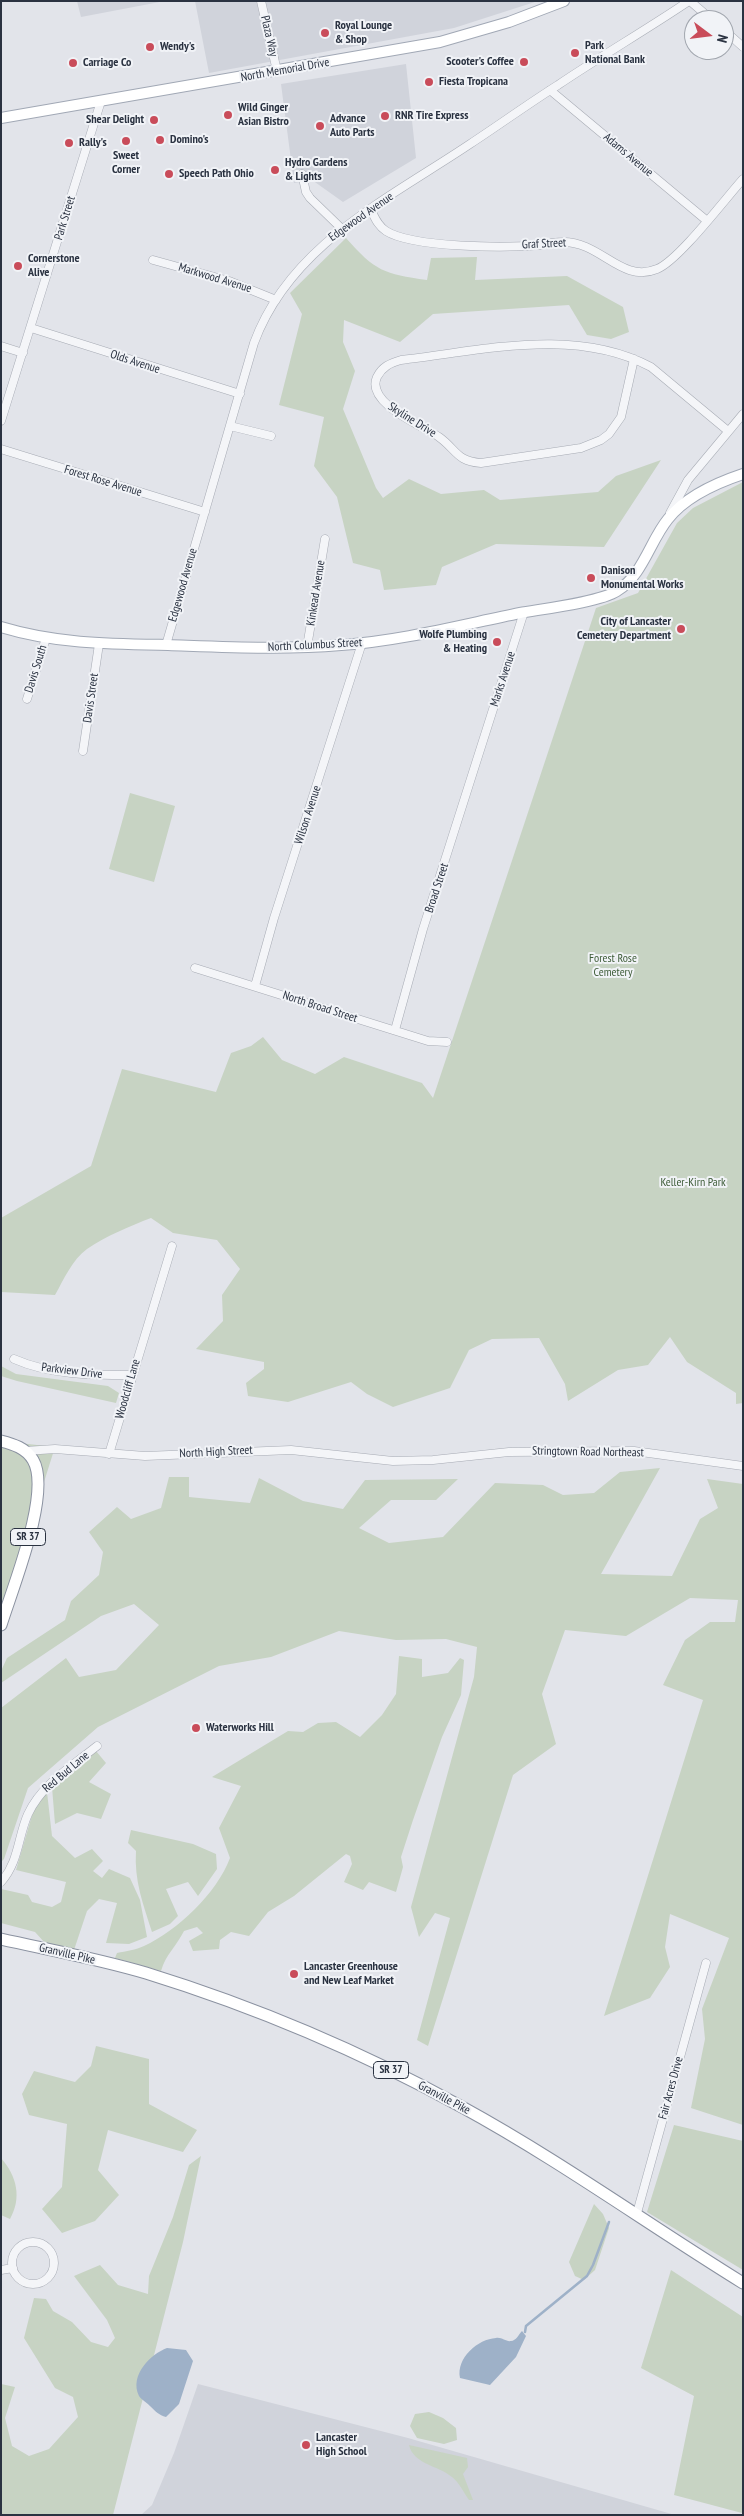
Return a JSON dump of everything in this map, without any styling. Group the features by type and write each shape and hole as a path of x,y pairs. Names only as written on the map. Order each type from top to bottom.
{"highway":[{"name":"North High Street","path":"1,1441 25,1451"},
{"name":"SR 37","path":"1,1625 38,1500 38,1472 33,1459 25,1451"},
{"name":"Granville Pike","path":"1,1939 143,1972 225,2000 298,2028 374,2062 463,2107 637,2213 743,2283"}],"main road":[{"name":"North Memorial Drive","path":"1,118 277,72 440,42 509,22 564,1"},
{"path":"667,520 695,496 743,474"},
{"name":"North Columbus Street","path":"1,627 46,638 99,644 307,647 362,643 616,592 633,577 667,520"}],"street":[{"name":"Plaza Way","path":"261,1 277,72"},
{"path":"690,1 700,10"},
{"name":"Edgewood Avenue","path":"166,645 258,332 276,300 308,259 341,228 371,210 550,90 690,1"},
{"name":"Adams Avenue","path":"550,90 706,220"},
{"name":"Park Street","path":"1,421 101,101"},
{"path":"302,174 304,185 310,198 341,228"},
{"name":"Graf Street","path":"371,210 380,226 388,232 415,241 495,246 574,243 596,250 624,269 646,272 667,263 743,179"},
{"name":"Markwood Avenue","path":"153,260 229,281 276,300"},
{"name":"Olds Avenue","path":"31,328 240,394"},
{"name":"Skyline Drive","path":"634,359 621,417 609,434 601,440 581,448 481,463 471,462 458,456 440,437 390,408 381,400 376,390 376,378 382,369 391,362 497,347 565,345 610,351 634,359 660,374 728,431"},
{"path":"1,346 23,353"},
{"name":"North Columbus Street","path":"667,520 688,480 743,414"},
{"path":"230,426 271,436"},
{"name":"Forest Rose Avenue","path":"1,449 205,512"},
{"name":"Kinkead Avenue","path":"307,647 325,539"},
{"name":"Marks Avenue","path":"482,746 524,612"},
{"name":"Davis South","path":"27,699 46,638"},
{"name":"Wilson Avenue","path":"255,986 274,918 362,643"},
{"name":"Davis Street","path":"83,751 99,644"},
{"name":"Broad Street","path":"395,1030 423,929 482,746"},
{"name":"North Broad Street","path":"195,968 428,1042 447,1042"},
{"name":"Woodcliff Lane","path":"109,1454 131,1375 172,1246"},
{"name":"Parkview Drive","path":"14,1359 28,1365 93,1375 131,1375"},
{"name":"North High Street","path":"25,1451 55,1449 109,1454 161,1455 291,1450 393,1461 433,1460"},
{"name":"Stringtown Road Northeast","path":"433,1460 509,1452 634,1451 743,1466"},
{"name":"Red Bud Lane","path":"1,1882 16,1855 28,1814 42,1791 97,1746"},
{"name":"Fair Acres Drive","path":"637,2213 706,1963"},
{"path":"28,2243 44,2245 54,2258 51,2274 38,2284 22,2281 12,2268 15,2252 28,2243"},
{"path":"1,2270 12,2268"}],"shaded area":[{"path":"77,1 165,1 81,17"},
{"path":"195,1 538,1 454,28 209,73"},
{"path":"406,64 416,158 343,202 312,180 294,183 281,84"},
{"name":"Lancaster High School","path":"198,2384 408,2438 675,2515 141,2515 152,2505 174,2453"}],"green space":[{"path":"346,238 373,264 400,276 427,280 431,258 477,257 475,280 567,276 623,307 629,332 611,339 587,335 569,305 433,314 400,342 344,320 343,342 355,371 343,409 376,488 383,498 409,479 441,494 484,490 500,500 598,492 616,476 661,460 604,547 496,544 442,567 436,585 384,590 380,570 353,563 337,497 314,466 324,417 279,405 302,314 290,293"},
{"path":"743,482 743,1403 736,1404 736,1393 687,1362 670,1337 648,1365 618,1370 568,1401 565,1384 539,1338 492,1339 469,1350 450,1388 393,1407 367,1394 351,1382 288,1402 248,1396 246,1383 264,1369 264,1362 196,1349 223,1321 222,1295 240,1269 217,1240 173,1233 151,1218 94,1244 82,1253 65,1276 55,1295 1,1292 1,1218 91,1166 122,1069 216,1092 231,1053 251,1046 263,1037 282,1060 315,1074 344,1057 422,1083 433,1098 596,608 638,593 677,523 693,508"},
{"path":"130,793 175,806 154,882 109,869"},
{"path":"1,1366 16,1374 108,1386 119,1393 116,1403 17,1381 1,1376"},
{"path":"1,1441 55,1447 1,1619"},
{"path":"660,1468 601,1574 672,1576 700,1519 718,1508 707,1479 743,1484 743,2125 691,2108 705,2039 702,2009 729,1938 670,1914 665,1947 670,1967 650,1998 604,2016 703,1700 663,1685 685,1640 710,1622 735,1622 738,1600 690,1598 626,1636 565,1630 542,1694 556,1744 513,1775 428,2046 417,2040 450,1918 435,1913 419,1937 411,1907 474,1677 477,1647 446,1639 396,1640 339,1631 271,1657 219,1666 98,1727 28,1788 4,1859 1,1862 1,1708 66,1658 79,1677 116,1670 159,1625 134,1604 101,1616 1,1683 1,1671 7,1658 65,1620 71,1601 99,1575 103,1552 89,1532 117,1507 131,1519 161,1508 169,1477 189,1477 189,1497 250,1503 259,1478 303,1501 343,1509 365,1480 458,1479 436,1500 391,1500 359,1528 389,1543 443,1537 495,1483 543,1485 563,1495 594,1493 620,1472"},
{"path":"399,1656 422,1659 422,1677 448,1673 460,1658 464,1660 461,1695 442,1737 413,1820 401,1857 403,1867 396,1892 369,1882 363,1890 344,1882 352,1864 350,1856 346,1854 294,1896 268,1912 249,1936 231,1932 220,1940 219,1949 193,1951 189,1941 203,1933 197,1927 184,1931 161,1971 115,1958 117,1953 144,1946 170,1931 206,1897 224,1871 230,1858 219,1828 241,1786 212,1777 288,1731 303,1732 318,1723 336,1722 360,1737 382,1715 396,1694"},
{"path":"96,1751 106,1763 89,1782 111,1794 101,1819 77,1813 55,1824 52,1787"},
{"path":"47,1792 52,1836 75,1858 92,1849 103,1861 93,1871 102,1878 109,1869 130,1878 140,1900 147,1937 129,1944 106,1943 117,1903 99,1899 87,1911 74,1950 45,1943 35,1932 1,1923 1,1889 28,1895 32,1902 52,1907 61,1902 66,1882 16,1870 35,1805"},
{"path":"131,1830 193,1844 216,1854 217,1869 198,1896 188,1882 166,1889 178,1916 170,1924 152,1932 142,1902 136,1872 136,1851 128,1843"},
{"path":"96,2046 149,2059 149,2104 197,2130 183,2152 108,2130 98,2170 119,2195 95,2221 62,2233 42,2209 62,2187 67,2124 29,2115 22,2094 34,2071 75,2082 91,2066"},
{"path":"674,2125 743,2141 743,2270 647,2212"},
{"path":"201,2156 183,2242 113,2515 1,2515 1,2384 15,2387 5,2418 12,2446 29,2456 49,2449 78,2417 73,2397 55,2388 24,2338 34,2298 46,2299 53,2311 72,2322 91,2342 108,2347 115,2338 107,2320 74,2276 100,2265 118,2285 148,2294 149,2276 173,2217 189,2165"},
{"path":"1,2158 11,2172 16,2187 16,2203 10,2219 1,2215"},
{"path":"594,2204 603,2214 609,2228 595,2270 584,2280 575,2276 569,2262"},
{"path":"671,2270 743,2317 742,2513 674,2495 694,2396 641,2368"},
{"path":"429,2412 443,2418 456,2428 457,2440 444,2444 417,2438 410,2426 415,2414"},
{"path":"409,2445 467,2458 468,2467 463,2474 473,2500 469,2500 455,2479 416,2457"}],"water":[{"path":"522,2331 526,2336 516,2357 490,2385 460,2378 461,2363 476,2346 489,2339 496,2338 513,2341"},
{"path":"167,2348 186,2350 193,2361 179,2404 166,2417 157,2413 139,2396 137,2380 139,2373 148,2360"}],"waterway":[{"path":"525,2332 526,2326 587,2276 609,2222"}],"place":[{"name":"Royal Lounge & Shop","path":"325,33"},
{"name":"Wendy's","path":"150,47"},
{"name":"Park National Bank","path":"575,53"},
{"name":"Scooter's Coffee","path":"524,62"},
{"name":"Carriage Co","path":"73,63"},
{"name":"Fiesta Tropicana","path":"429,82"},
{"name":"Wild Ginger Asian Bistro","path":"228,115"},
{"name":"RNR Tire Express","path":"385,116"},
{"name":"Shear Delight","path":"154,120"},
{"name":"Advance Auto Parts","path":"320,126"},
{"name":"Domino's","path":"160,140"},
{"name":"Sweet Corner","path":"126,141"},
{"name":"Rally's","path":"69,143"},
{"name":"Hydro Gardens & Lights","path":"275,170"},
{"name":"Speech Path Ohio","path":"169,174"},
{"name":"Cornerstone Alive","path":"18,266"},
{"name":"Danison Monumental Works","path":"591,578"},
{"name":"City of Lancaster Cemetery Department","path":"681,629"},
{"name":"Wolfe Plumbing & Heating","path":"497,642"},
{"name":"Waterworks Hill","path":"196,1728"},
{"name":"Lancaster Greenhouse and New Leaf Market","path":"294,1974"},
{"name":"Lancaster High School","path":"306,2445"}],"park label":[{"name":"Forest Rose Cemetery","path":"613,966"},
{"name":"Keller-Kirn Park","path":"693,1183"}]}
